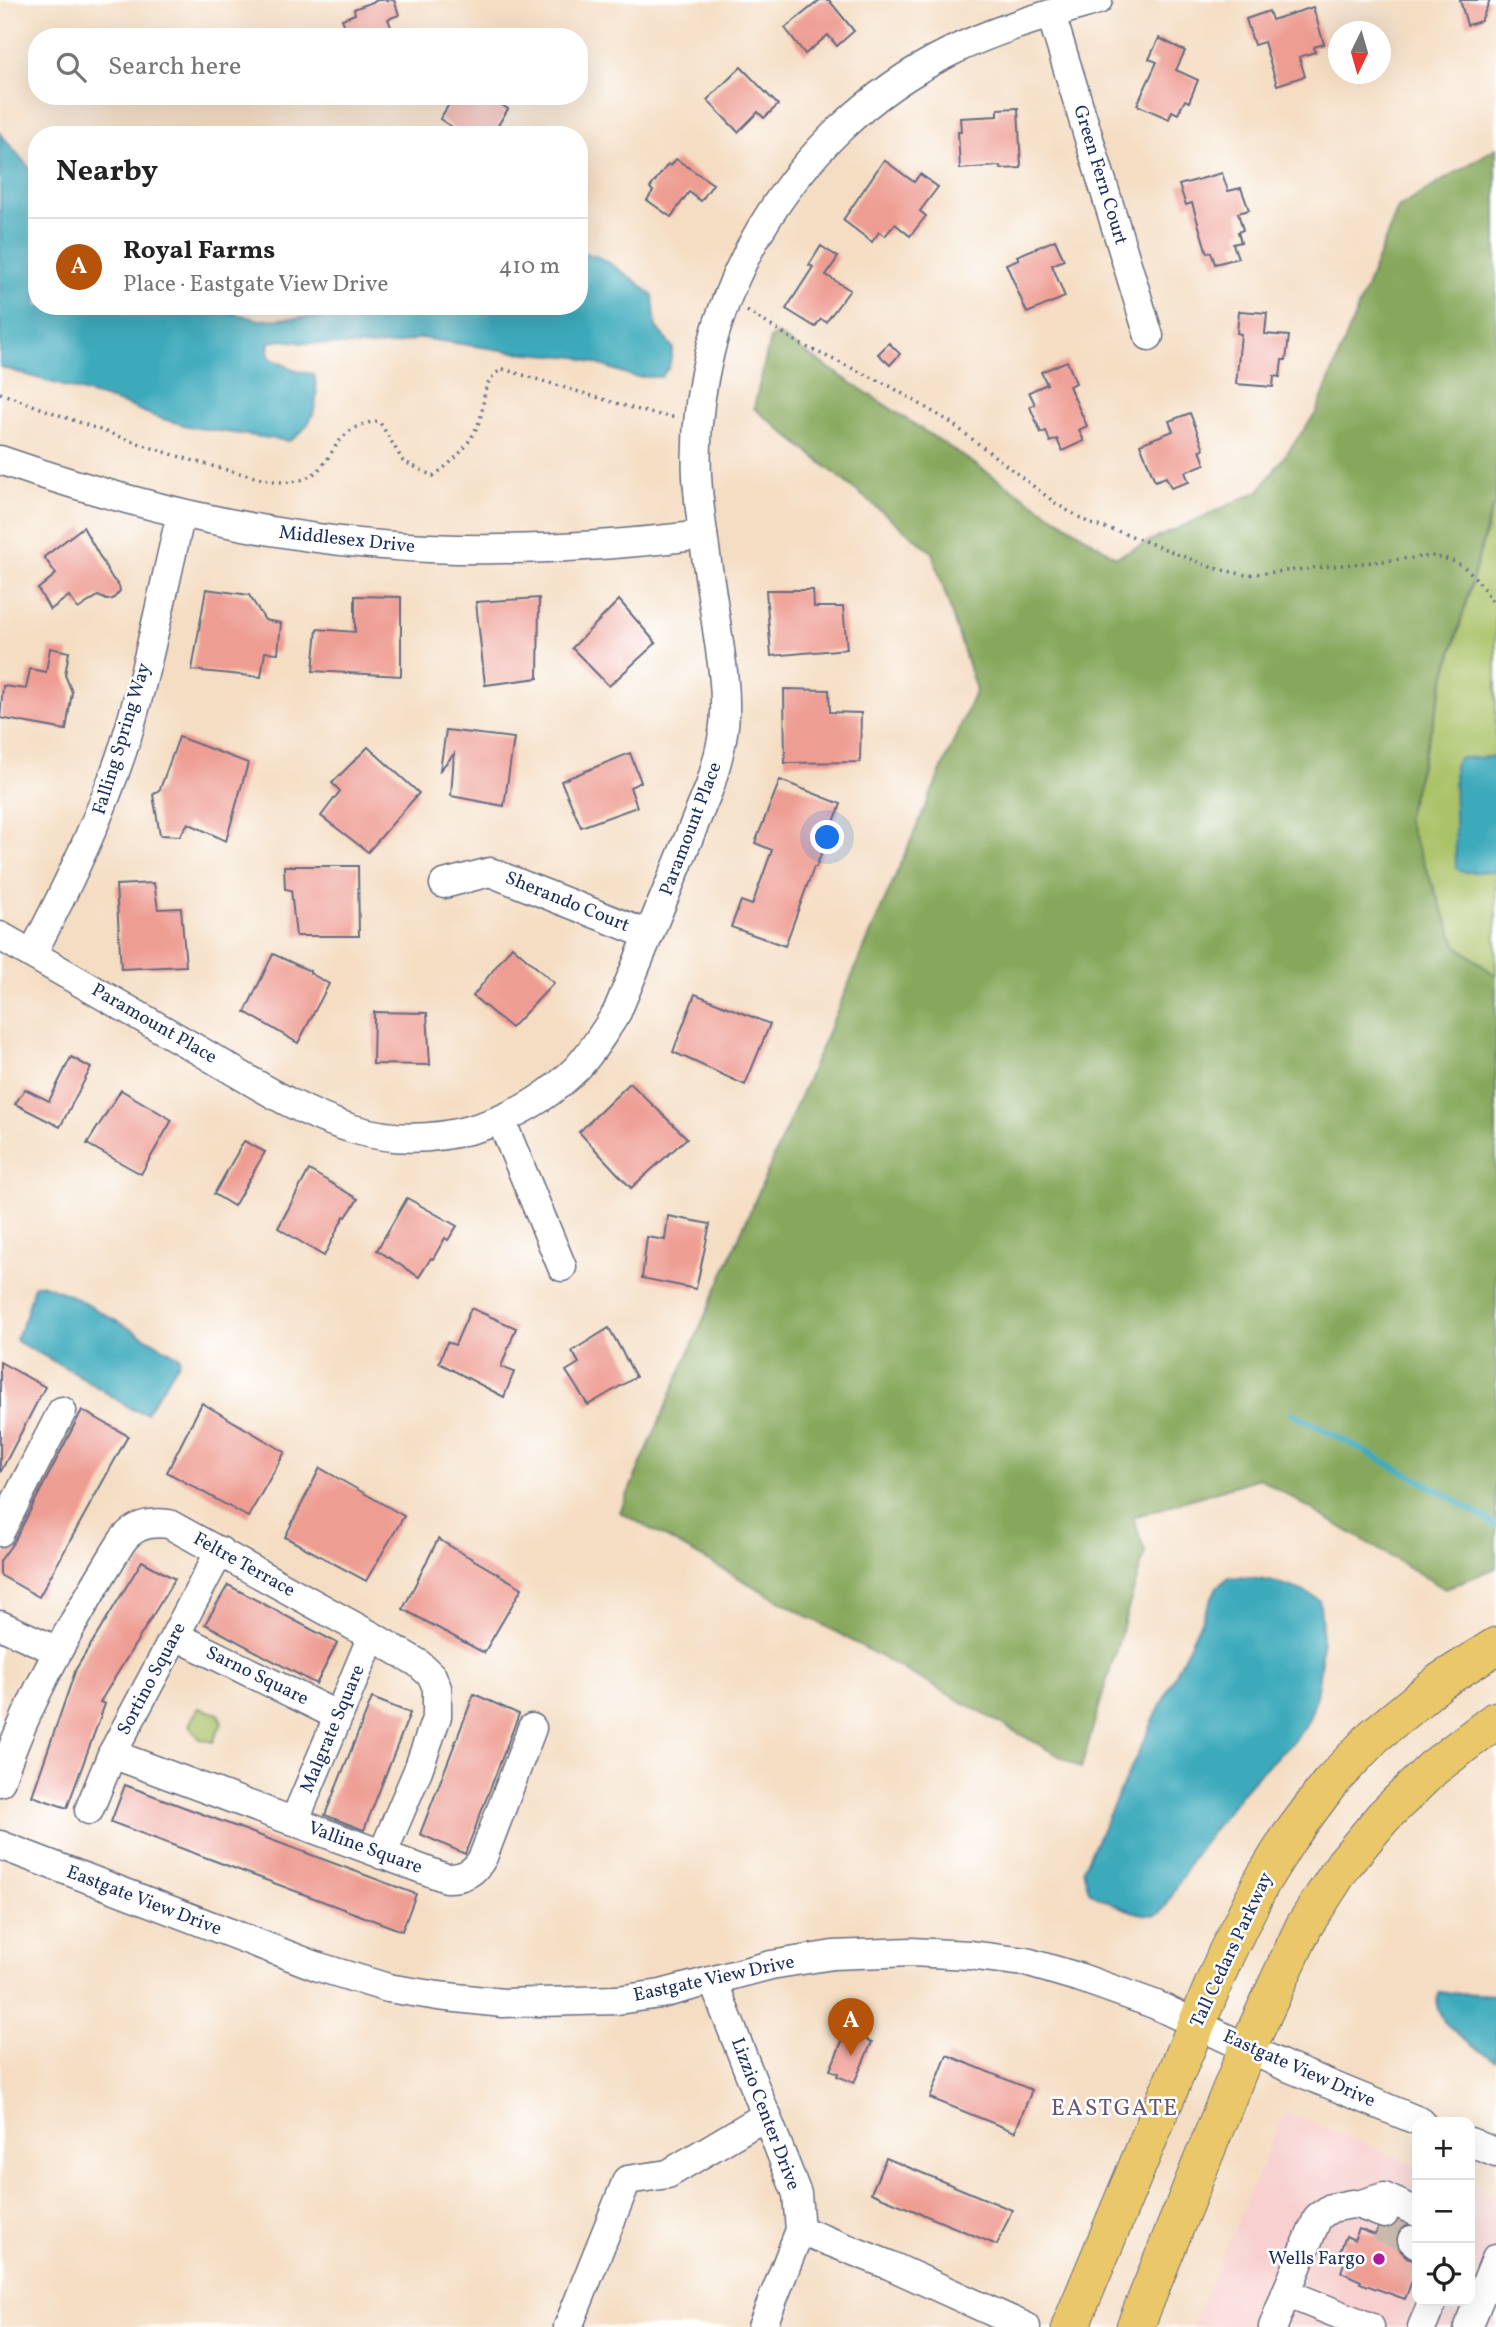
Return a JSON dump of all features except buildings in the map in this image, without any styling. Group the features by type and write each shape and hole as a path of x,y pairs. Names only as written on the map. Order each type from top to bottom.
{"main road":[{"name":"Tall Cedars Parkway","path":"1070,2327 1197,2023 1262,1881 1287,1839 1329,1784 1374,1736 1441,1681 1496,1646"},
{"path":"1135,2327 1248,2047 1304,1926 1344,1864 1383,1817 1433,1768 1496,1720"}],"street":[{"name":"Paramount Place","path":"0,936 300,1107 355,1130 394,1137 430,1137 469,1130 501,1120 554,1088 578,1067 617,1012 710,786 720,751 725,716 725,684 697,475 699,420 706,372 717,326 755,238 780,198 809,160 837,131 905,77 947,53 990,34 1098,0"},
{"name":"Green Fern Court","path":"1051,14 1149,336"},
{"name":"Middlesex Drive","path":"0,460 112,496 181,514 281,533 354,542 428,548 539,549 625,544 703,535"},
{"name":"Falling Spring Way","path":"32,954 88,840 124,745 140,690 181,514"},
{"name":"Sherando Court","path":"444,884 489,872 649,935"},
{"path":"501,1120 562,1266"},
{"path":"0,1532 62,1411"},
{"name":"Feltre Terrace","path":"0,1782 15,1739 58,1651 127,1534 146,1524 169,1524 372,1636 418,1663 432,1676 437,1688 437,1716 418,1770 382,1855"},
{"name":"Sortino Square","path":"89,1810 112,1754 220,1551"},
{"path":"0,1625 58,1651"},
{"name":"Sarno Square","path":"176,1636 338,1716"},
{"name":"Malgrate Square","path":"294,1822 372,1636"},
{"name":"Valline Square","path":"112,1754 382,1855 446,1878 456,1879 473,1870 483,1857 533,1728"},
{"name":"Eastgate View Drive","path":"0,1845 319,1967 388,1987 438,1996 503,2003 617,2000 662,1994 771,1965 833,1955 911,1952 1026,1962 1154,2004 1285,2066 1412,2118"},
{"name":"Lizzio Center Drive","path":"713,1981 797,2194 800,2230 762,2327"},
{"path":"568,2327 627,2180 668,2174 767,2115"},
{"path":"1475,2144 1496,2153"},
{"path":"1273,2327 1322,2214 1374,2215 1384,2197 1412,2209"},
{"path":"800,2230 889,2265 1027,2327"},
{"path":"1468,2327 1496,2258"},
{"path":"1286,2293 1370,2327"},
{"path":"1422,2327 1431,2306"}],"path":[{"path":"726,301 742,307 802,345 888,385 950,422 1058,505 1091,523 1213,568 1246,575 1431,556 1452,558 1468,569 1496,606"},
{"path":"0,393 168,454 273,481 296,481 320,471 340,438 368,422 379,421 403,461 433,476 457,458 479,421 487,384 494,374 503,369 649,413 699,420"}],"shaded area":[{"path":"1285,2112 1412,2163 1412,2306 1475,2306 1475,2188 1496,2197 1496,2327 1191,2327"}],"green space":[{"path":"1496,148 1496,506 1492,507 1406,819 1457,946 1496,976 1496,1568 1445,1589 1259,1478 1133,1517 1145,1552 1081,1768 620,1512 976,690 932,552 754,408 770,339 777,334 1116,557 1259,491 1316,413 1398,208"},
{"path":"1493,506 1496,506 1496,976 1457,946 1406,819"},
{"path":"198,1708 219,1714 222,1723 213,1742 200,1739 189,1725"}],"water":[{"path":"0,133 28,166 28,315 241,315 260,320 329,316 395,319 397,315 588,315 588,254 603,259 653,296 656,327 673,348 669,367 661,377 635,377 577,357 515,352 421,338 392,345 363,346 284,340 269,342 270,358 297,371 314,374 317,394 314,412 298,435 289,441 191,427 0,367"},
{"path":"1496,757 1496,872 1462,872 1456,868 1454,765 1459,758"},
{"path":"41,1284 72,1296 180,1357 146,1413 133,1410 72,1371 18,1342 16,1338 26,1316 33,1289 35,1285"},
{"path":"1229,1577 1276,1582 1319,1600 1321,1662 1316,1695 1308,1721 1298,1736 1232,1805 1190,1862 1162,1911 1158,1914 1142,1914 1112,1904 1089,1891 1083,1869 1217,1587"},
{"path":"1440,1992 1496,1995 1496,2061 1465,2041 1445,2023 1437,2002"}],"waterway":[{"path":"1292,1413 1447,1495 1496,1526"}],"tunnel":[{"path":"1379,2227 1412,2240"}],"place":[{"name":"Royal Farms","path":"851,2056"},
{"name":"Wells Fargo","path":"1379,2259"}],"district":[{"name":"EASTGATE","path":"1115,2109"}]}
